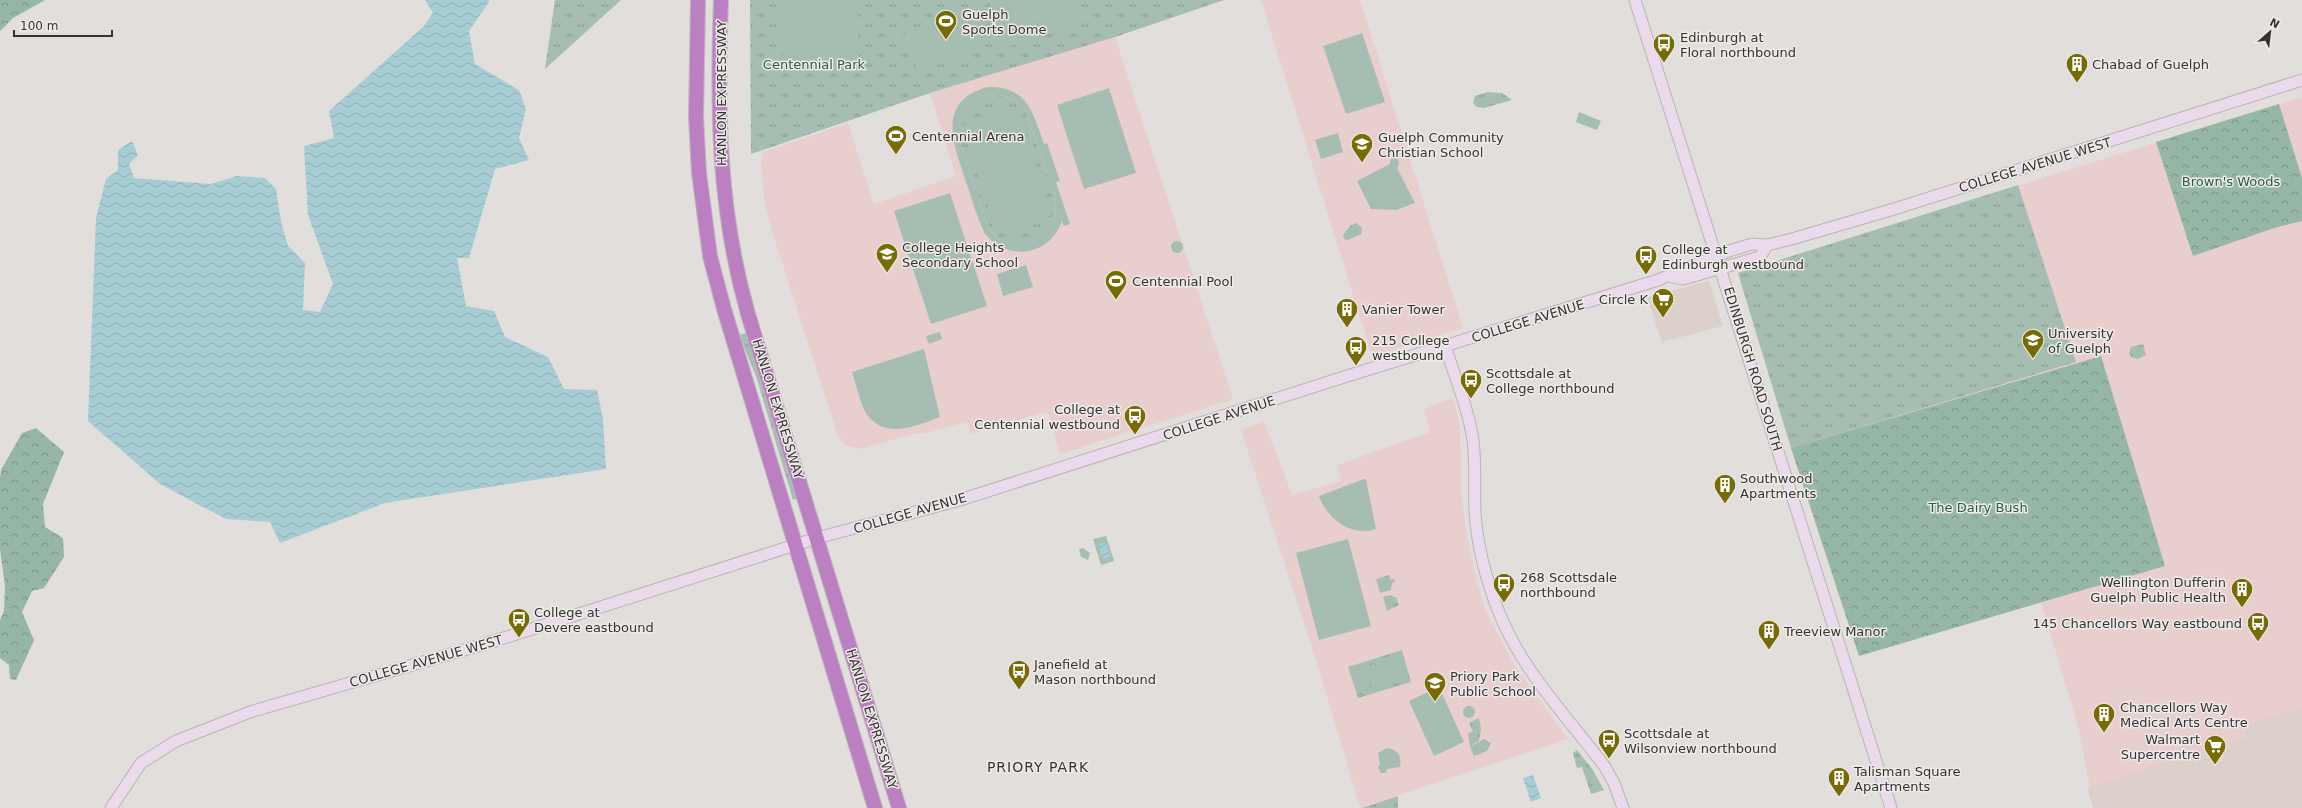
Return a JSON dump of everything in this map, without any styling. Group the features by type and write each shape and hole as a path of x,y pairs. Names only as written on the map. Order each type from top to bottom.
{"highway":[{"name":"HANLON EXPRESSWAY","path":"698,0 697,147 710,256 724,309 795,547 875,808"},
{"name":"HANLON EXPRESSWAY","path":"721,0 720,103 722,181 732,250 748,314 899,808"}],"main road":[{"name":"EDINBURGH ROAD SOUTH","path":"1635,0 1891,808"},
{"name":"COLLEGE AVENUE WEST","path":"1668,276 1717,255 1752,244 1767,245 1894,209 2302,80"},
{"path":"1668,276 1683,279 1760,257 1767,245"},
{"name":"COLLEGE AVENUE","path":"769,554 795,547 817,538 960,500 1668,276"},
{"path":"1445,346 1472,438 1475,514 1479,541 1489,586 1517,651 1530,671 1605,767 1614,783 1623,808"},
{"name":"COLLEGE AVENUE WEST","path":"111,808 141,763 176,741 250,712 488,643 769,554"}],"shaded area":[{"name":"Guelph Community Christian School","path":"1261,0 1360,0 1463,328 1372,356"},
{"path":"1115,37 1233,399 1060,454 1048,414 1044,412 971,434 967,422 922,434 913,434 861,449 845,445 838,436 772,231 764,200 761,160 763,152 848,123 874,204 956,176 930,93"},
{"name":"University of Guelph","path":"2302,97 2302,708 2243,726 2246,738 2090,787 2079,729 2041,602 1859,656 1791,448 1738,273"},
{"path":"1709,281 1723,326 1662,342 1647,297"},
{"path":"1453,398 1460,425 1461,492 1466,529 1477,583 1486,612 1514,664 1568,739 1360,808 1318,666 1241,430 1264,421 1292,495 1341,481 1337,465 1430,432 1424,409"},
{"path":"2302,525 2302,808 2093,808 2087,788 2090,787 2079,729 2041,602"}],"green space":[{"path":"0,0 45,0 13,18 0,31"},
{"path":"555,0 621,0 545,69"},
{"name":"Centennial Park","path":"750,0 1224,0 1115,37 930,93 751,154"},
{"path":"781,0 857,0 859,68 783,70"},
{"path":"989,0 1028,0 1039,37 1003,48"},
{"path":"1031,0 1076,0 1083,24 1042,36"},
{"name":"Guelph Sports Dome","path":"975,9 987,50 918,71 913,60 914,59 908,40 899,42 898,37 906,34 905,31"},
{"path":"1362,33 1385,102 1346,114 1323,46"},
{"path":"987,87 1011,91 1020,96 1032,112 1044,144 1047,143 1060,181 1056,182 1070,224 1064,226 1062,221 1056,233 1048,242 1039,248 1028,251 1005,249 985,234 982,228 957,154 952,126 954,114 960,103 971,94","holes":["995,94 1013,99 1024,109 1028,117 1056,203 1055,220 1045,235 1030,244 1017,245 1005,242 994,234 987,223 958,135 958,126 963,112 968,106 979,98"]},
{"path":"1109,88 1136,173 1084,189 1057,105"},
{"path":"1488,92 1502,93 1512,100 1484,108 1477,107 1473,103 1475,96"},
{"path":"995,94 1013,99 1024,109 1028,117 1056,203 1055,220 1045,235 1030,244 1017,245 1005,242 994,234 987,223 958,135 960,119 968,106 979,98"},
{"name":"Brown's Woods","path":"2279,104 2302,178 2302,221 2274,228 2193,256 2156,142"},
{"path":"1018,108 1052,215 996,232 962,125"},
{"path":"1579,112 1601,121 1597,130 1576,122"},
{"path":"1338,133 1343,152 1321,159 1315,140"},
{"path":"1394,157 1398,159 1399,164 1397,168 1415,203 1396,210 1371,209 1357,181 1390,164 1390,160"},
{"path":"2018,185 2076,362 1791,448 1738,273"},
{"path":"950,193 987,306 931,324 894,211"},
{"path":"1356,223 1362,228 1361,234 1348,240 1344,239 1343,235 1350,226"},
{"path":"1177,241 1181,243 1183,247 1181,251 1177,253 1173,251 1171,247 1173,243"},
{"path":"1026,265 1033,287 1003,296 997,274"},
{"path":"749,332 799,498 793,500 756,376 739,335"},
{"path":"940,332 942,339 929,344 926,336"},
{"path":"2143,344 2146,355 2138,359 2131,357 2129,353 2131,347"},
{"path":"924,349 940,417 912,427 894,429 884,427 876,423 865,412 852,372"},
{"name":"The Dairy Bush","path":"2101,356 2165,566 1859,656 1791,448"},
{"path":"36,428 64,452 43,504 45,527 63,538 64,557 44,588 32,591 22,612 34,640 16,680 10,679 9,665 0,658 0,620 4,611 5,586 0,549 0,479 1,470 22,433"},
{"path":"1364,479 1366,480 1376,529 1367,531 1349,528 1334,519 1328,512 1319,496"},
{"path":"1106,536 1114,561 1101,565 1093,539"},
{"path":"1348,539 1371,626 1319,640 1296,553"},
{"path":"1083,548 1090,553 1088,560 1081,557 1079,549"},
{"path":"1389,575 1391,580 1394,579 1395,582 1392,583 1391,590 1380,593 1376,579"},
{"path":"1392,595 1393,597 1396,597 1399,605 1387,611 1383,597"},
{"path":"1402,650 1411,682 1358,698 1348,667"},
{"path":"1400,656 1408,678 1397,681 1390,659"},
{"path":"1388,660 1395,682 1384,685 1377,663"},
{"path":"1375,664 1382,686 1372,689 1364,667"},
{"path":"1362,668 1369,690 1359,693 1351,671"},
{"path":"1439,687 1464,742 1434,756 1409,701"},
{"path":"1467,706 1471,706 1475,712 1471,718 1467,718 1463,714 1463,710"},
{"path":"1479,718 1481,729 1479,741 1470,746 1468,734 1473,731 1469,723"},
{"path":"1484,739 1491,743 1487,751 1474,756 1470,747"},
{"path":"1387,748 1394,750 1400,756 1400,767 1387,769 1386,773 1381,773 1378,767 1380,765 1378,753"},
{"path":"1577,750 1593,770 1604,790 1591,794 1582,767 1577,768 1573,753"},
{"path":"1398,796 1398,808 1362,808"}],"water":[{"path":"425,0 489,0 469,31 475,64 519,90 526,109 519,138 529,160 495,169 469,258 457,258 466,306 494,311 505,337 548,357 564,389 597,390 603,419 606,469 385,503 280,543 270,522 226,519 160,484 88,421 96,218 106,179 118,170 118,150 132,141 138,155 129,164 134,178 211,184 237,176 265,178 276,189 281,222 288,246 305,263 303,310 320,312 333,284 308,215 304,146 334,138 329,111 424,26 433,13"},
{"path":"1106,542 1111,557 1103,559 1098,545"},
{"path":"1533,775 1541,798 1531,802 1523,778"}],"place":[{"name":"Guelph Sports Dome","path":"946,40"},
{"name":"Edinburgh at Floral northbound","path":"1664,64"},
{"name":"Chabad of Guelph","path":"2077,84"},
{"name":"Centennial Arena","path":"896,156"},
{"name":"Guelph Community Christian School","path":"1362,164"},
{"name":"College Heights Secondary School","path":"887,274"},
{"name":"College at Edinburgh westbound","path":"1646,276"},
{"name":"Centennial Pool","path":"1116,300"},
{"name":"Circle K","path":"1663,318"},
{"name":"Vanier Tower","path":"1347,328"},
{"name":"University of Guelph","path":"2033,360"},
{"name":"215 College westbound","path":"1356,366"},
{"name":"Scottsdale at College northbound","path":"1471,400"},
{"name":"College at Centennial westbound","path":"1135,436"},
{"name":"Southwood Apartments","path":"1725,504"},
{"name":"268 Scottsdale northbound","path":"1504,604"},
{"name":"Wellington Dufferin Guelph Public Health","path":"2242,608"},
{"name":"College at Devere eastbound","path":"519,638"},
{"name":"145 Chancellors Way eastbound","path":"2258,642"},
{"name":"Treeview Manor","path":"1769,650"},
{"name":"Janefield at Mason northbound","path":"1019,690"},
{"name":"Priory Park Public School","path":"1435,702"},
{"name":"Chancellors Way Medical Arts Centre","path":"2104,734"},
{"name":"Scottsdale at Wilsonview northbound","path":"1609,760"},
{"name":"Walmart Supercentre","path":"2215,766"},
{"name":"Talisman Square Apartments","path":"1839,798"}],"district":[{"name":"PRIORY PARK","path":"1038,767"}]}
